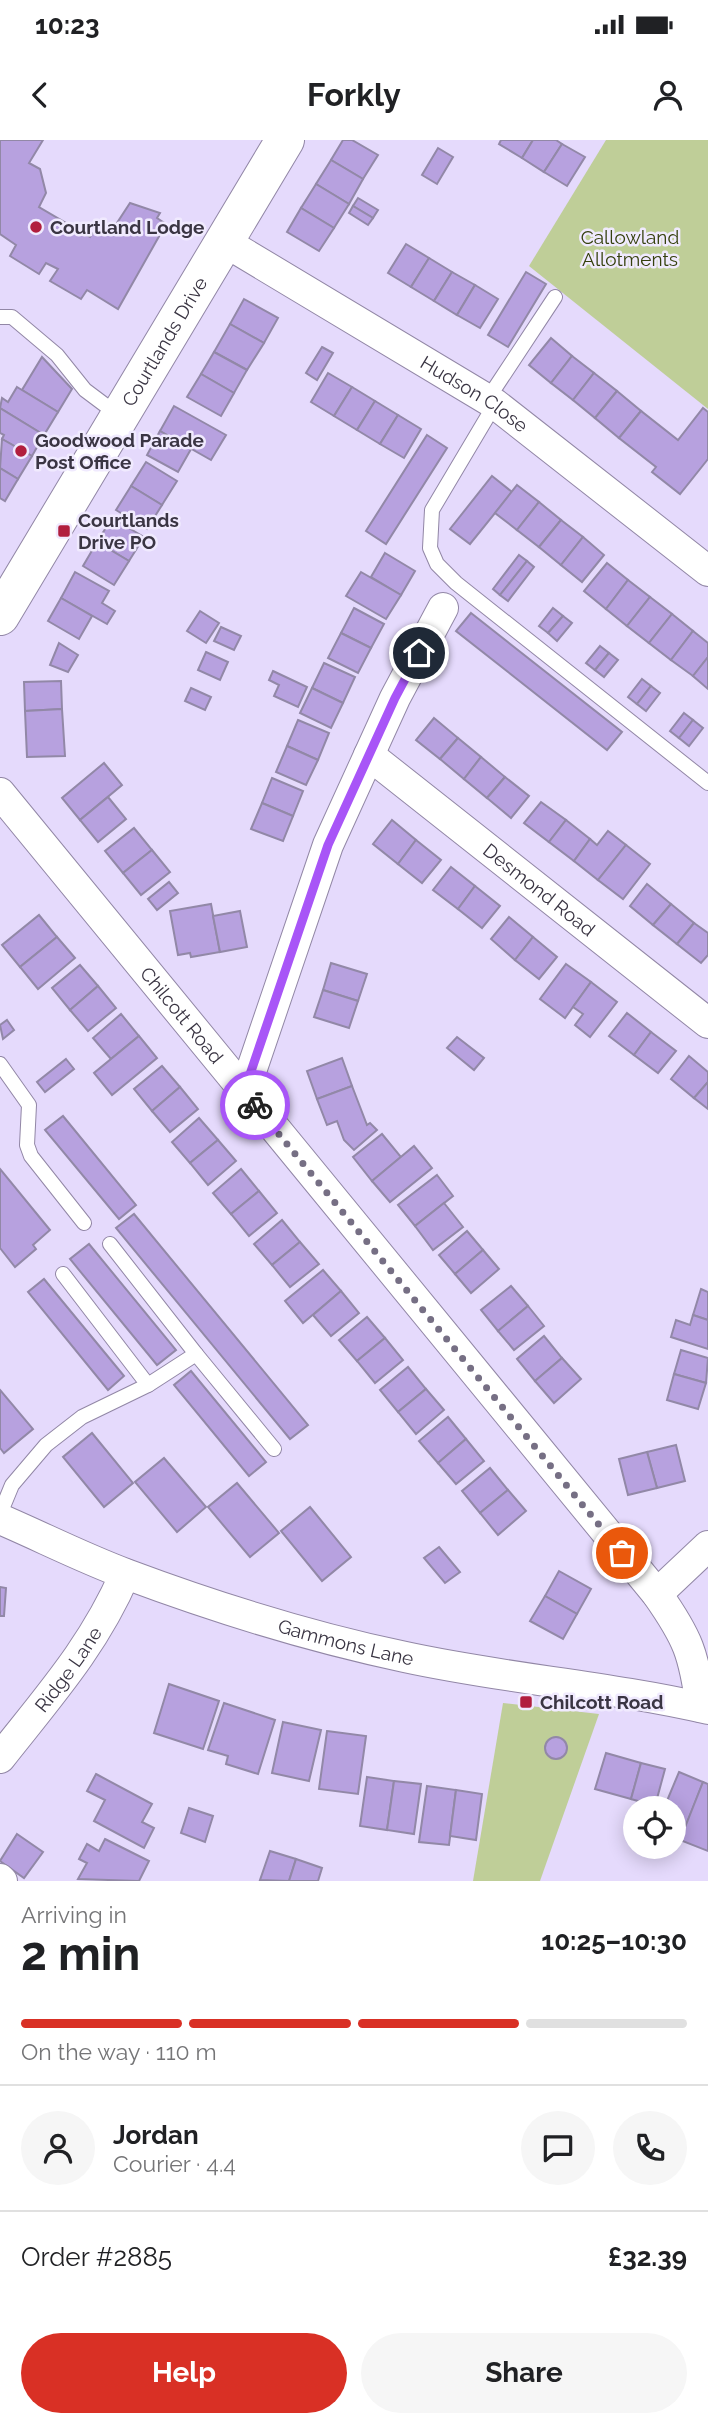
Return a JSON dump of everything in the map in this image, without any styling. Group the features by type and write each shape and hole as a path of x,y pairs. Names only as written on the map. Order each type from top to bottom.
{"street":[{"name":"Courtlands Drive","path":"0,616 285,140"},
{"name":"Hudson Close","path":"225,242 491,402 708,571"},
{"path":"244,1092 328,845 395,698 443,608"},
{"name":"Desmond Road","path":"369,755 708,1023"},
{"name":"Chilcott Road","path":"0,793 657,1594 684,1633 695,1660 704,1708"},
{"name":"Gammons Lane","path":"0,1516 125,1574 264,1622 333,1641 457,1667 646,1695 704,1708"},
{"path":"657,1594 708,1546"},
{"name":"Ridge Lane","path":"0,1758 86,1649 111,1606 125,1574"}],"lane":[{"path":"555,297 491,402 432,510 430,548 437,564 456,583 708,783"},
{"path":"0,317 12,317 57,355 85,390 120,416"},
{"path":"0,1064 29,1105 27,1145 31,1157 84,1223"},
{"path":"110,1244 274,1449"},
{"path":"63,1274 148,1385"},
{"path":"0,1516 12,1485 46,1445 82,1417 148,1385 196,1354"}],"green space":[{"name":"Callowland Allotments","path":"606,140 708,140 708,409 529,266"},
{"path":"503,1703 599,1714 540,1881 473,1881"}],"building":[{"name":"Courtland Lodge","path":"0,140 43,140 29,163 40,169 46,193 39,207 90,237 93,233 107,229 111,232 130,203 160,213 157,218 166,224 118,309 87,290 81,299 50,281 58,269 46,263 39,274 10,256 16,245 0,234"},
{"path":"343,140 352,140 378,155 363,179 331,160"},
{"path":"501,140 533,140 522,158 499,144"},
{"path":"533,140 556,140 562,144 544,172 522,158"},
{"path":"562,144 585,157 567,186 544,172"},
{"path":"438,148 453,157 437,184 422,175"},
{"path":"331,160 363,179 349,204 316,184"},
{"path":"316,184 349,204 334,228 301,208"},
{"path":"358,198 378,210 373,218 353,206"},
{"path":"353,206 373,218 368,225 349,213"},
{"path":"301,208 334,228 319,251 287,232"},
{"path":"406,244 429,258 411,287 388,273"},
{"path":"429,258 452,272 434,301 411,287"},
{"path":"452,272 475,285 457,315 434,301"},
{"path":"526,272 546,284 508,347 488,335"},
{"path":"475,285 498,299 480,328 457,315"},
{"path":"244,299 278,318 264,343 230,324"},
{"path":"230,324 264,343 247,370 214,352"},
{"path":"551,338 572,356 551,383 529,365"},
{"path":"322,347 333,353 317,380 306,373"},
{"path":"214,352 247,370 234,393 201,374"},
{"path":"572,356 594,373 573,400 551,383"},
{"path":"42,357 72,389 58,412 22,390"},
{"path":"328,373 352,387 334,416 311,402"},
{"path":"594,373 617,391 595,418 573,400"},
{"path":"201,374 234,393 221,416 187,397"},
{"path":"17,387 58,412 44,435 0,408 2,398 8,402"},
{"path":"352,387 375,401 357,430 334,416"},
{"path":"617,391 641,411 619,438 595,418"},
{"path":"375,401 398,415 380,444 357,430"},
{"path":"174,406 226,435 211,460 160,431"},
{"path":"0,408 44,435 32,456 2,439 4,435 0,433"},
{"path":"703,408 708,412 708,459 680,494 652,472 656,467 619,438 641,411 678,440"},
{"path":"398,415 421,429 404,458 380,444"},
{"path":"160,431 191,449 178,472 147,455"},
{"path":"427,435 447,448 386,544 366,531"},
{"path":"2,439 32,456 18,479 0,468"},
{"path":"146,462 177,481 162,505 131,486"},
{"path":"0,468 18,479 5,501 0,498"},
{"path":"492,476 512,492 470,544 450,529"},
{"path":"517,485 539,502 517,530 495,513"},
{"path":"131,486 162,505 147,529 116,510"},
{"path":"539,502 561,520 539,547 517,530"},
{"path":"112,518 144,537 129,561 97,542"},
{"path":"561,520 583,537 561,565 539,547"},
{"path":"583,537 604,555 582,582 561,565"},
{"path":"97,542 129,561 114,585 83,566"},
{"path":"385,553 415,571 401,595 371,577"},
{"path":"519,555 527,561 500,595 493,589"},
{"path":"527,561 534,567 508,601 500,595"},
{"path":"607,563 628,580 606,609 584,591"},
{"path":"75,572 109,591 102,603 115,611 107,624 61,598"},
{"path":"361,572 401,595 386,619 346,596"},
{"path":"628,580 650,597 627,626 606,609"},
{"path":"650,597 672,614 649,643 627,626"},
{"path":"61,598 92,616 79,639 48,621"},
{"path":"354,608 384,624 371,648 341,633"},
{"path":"553,608 563,616 548,633 539,626"},
{"path":"200,611 219,623 206,643 187,631"},
{"path":"471,613 622,732 607,750 456,631"},
{"path":"672,614 693,631 671,660 649,643"},
{"path":"563,616 572,623 557,641 548,633"},
{"path":"221,627 241,636 234,650 214,641"},
{"path":"693,631 708,643 708,657 693,676 671,660"},
{"path":"341,633 371,648 358,673 328,658"},
{"path":"59,643 78,655 68,672 50,665"},
{"path":"600,646 609,653 595,670 586,663"},
{"path":"206,652 228,662 220,680 198,670"},
{"path":"609,653 618,660 604,677 595,670"},
{"path":"708,657 708,689 693,676"},
{"path":"324,663 355,677 343,703 312,688"},
{"path":"273,671 307,687 298,707 274,696 279,685 269,680"},
{"path":"642,679 651,686 637,704 628,697"},
{"path":"61,681 62,709 25,711 24,682"},
{"path":"651,686 660,693 646,711 637,704"},
{"path":"191,688 211,697 205,710 185,701"},
{"path":"312,688 343,703 331,728 300,713"},
{"path":"62,709 65,756 27,757 25,711"},
{"path":"684,713 693,720 679,738 670,731"},
{"path":"434,718 458,738 440,759 416,740"},
{"path":"298,720 329,733 318,760 287,746"},
{"path":"693,720 703,728 689,746 679,738"},
{"path":"458,738 481,757 464,779 440,759"},
{"path":"287,746 318,760 306,785 276,772"},
{"path":"481,757 505,777 487,798 464,779"},
{"path":"104,763 122,785 80,820 62,798"},
{"path":"505,777 529,796 511,818 487,798"},
{"path":"272,778 303,791 293,816 262,803"},
{"path":"108,797 126,819 98,842 80,820"},
{"path":"541,802 566,820 549,842 524,823"},
{"path":"262,803 293,816 283,841 251,829"},
{"path":"392,820 416,840 398,864 373,844"},
{"path":"566,820 590,839 574,861 549,842"},
{"path":"134,828 152,850 123,873 105,851"},
{"path":"608,831 626,845 598,880 574,861 590,839 597,845"},
{"path":"416,840 441,860 422,883 398,864"},
{"path":"626,845 650,864 623,899 598,880"},
{"path":"152,850 170,872 141,895 123,873"},
{"path":"451,867 475,886 458,909 433,890"},
{"path":"169,882 178,893 157,910 148,899"},
{"path":"647,884 671,904 653,925 630,906"},
{"path":"475,886 500,906 482,928 458,909"},
{"path":"211,904 220,952 191,957 190,953 178,955 170,911"},
{"path":"671,904 694,923 677,944 653,925"},
{"path":"240,911 247,947 220,952 213,916"},
{"path":"39,915 57,937 20,967 2,945"},
{"path":"509,917 533,937 515,960 491,939"},
{"path":"694,923 708,933 708,955 701,963 677,944"},
{"path":"57,937 75,958 38,989 20,967"},
{"path":"533,937 557,957 539,979 515,960"},
{"path":"331,963 367,974 358,1001 323,990"},
{"path":"566,964 591,982 565,1018 540,999"},
{"path":"80,965 98,986 70,1010 52,988"},
{"path":"591,982 617,1002 590,1037 575,1025 583,1014 573,1007"},
{"path":"98,986 116,1008 88,1031 70,1010"},
{"path":"323,990 358,1001 349,1028 314,1017"},
{"path":"627,1013 651,1032 634,1055 609,1036"},
{"path":"121,1014 139,1036 111,1059 93,1038"},
{"path":"7,1020 14,1030 3,1039 0,1025"},
{"path":"651,1032 676,1051 658,1073 634,1055"},
{"path":"139,1036 157,1058 112,1095 94,1073"},
{"path":"457,1037 484,1058 474,1070 447,1048"},
{"path":"689,1056 708,1072 708,1082 694,1098 671,1079"},
{"path":"342,1058 352,1086 317,1099 307,1071"},
{"path":"66,1059 74,1069 45,1092 37,1082"},
{"path":"162,1066 180,1087 152,1111 134,1089"},
{"path":"708,1082 708,1109 694,1098"},
{"path":"352,1086 367,1125 370,1123 377,1130 354,1150 344,1140 337,1121 327,1125 317,1099"},
{"path":"180,1087 198,1109 170,1132 152,1111"},
{"path":"63,1116 136,1205 119,1219 45,1130"},
{"path":"199,1118 218,1140 190,1163 172,1142"},
{"path":"382,1134 401,1157 372,1181 353,1157"},
{"path":"218,1140 236,1161 208,1185 190,1163"},
{"path":"414,1146 432,1168 390,1202 372,1181"},
{"path":"0,1169 50,1230 33,1245 36,1249 15,1267 0,1248"},
{"path":"241,1169 259,1191 231,1214 213,1193"},
{"path":"437,1175 453,1196 415,1226 398,1205"},
{"path":"259,1191 277,1213 249,1236 231,1214"},
{"path":"444,1203 463,1227 433,1250 415,1226"},
{"path":"134,1214 308,1425 290,1439 116,1228"},
{"path":"282,1220 300,1242 272,1265 254,1244"},
{"path":"467,1231 483,1250 455,1274 439,1255"},
{"path":"300,1242 319,1264 290,1287 272,1265"},
{"path":"89,1244 176,1350 157,1365 70,1259"},
{"path":"483,1250 499,1269 471,1293 455,1274"},
{"path":"323,1270 341,1291 303,1323 285,1301"},
{"path":"44,1279 124,1376 108,1390 28,1292"},
{"path":"511,1286 528,1306 498,1331 481,1310"},
{"path":"701,1289 708,1292 708,1320 693,1315"},
{"path":"341,1291 359,1313 331,1336 313,1315"},
{"path":"528,1306 544,1326 514,1350 498,1331"},
{"path":"693,1315 708,1320 708,1349 671,1337 676,1320 690,1325"},
{"path":"367,1317 385,1338 357,1361 339,1340"},
{"path":"544,1336 562,1358 535,1381 517,1359"},
{"path":"385,1338 403,1360 375,1383 357,1361"},
{"path":"681,1350 708,1358 706,1383 674,1374"},
{"path":"562,1358 581,1379 554,1403 535,1381"},
{"path":"408,1367 426,1389 398,1412 380,1390"},
{"path":"191,1371 266,1462 249,1476 174,1385"},
{"path":"674,1374 706,1383 698,1409 667,1400"},
{"path":"426,1389 444,1410 416,1434 398,1412"},
{"path":"0,1390 33,1429 4,1453 0,1448"},
{"path":"448,1417 466,1439 438,1463 419,1441"},
{"path":"92,1433 133,1483 104,1507 63,1457"},
{"path":"466,1439 484,1461 456,1484 438,1463"},
{"path":"676,1445 685,1481 657,1488 647,1452"},
{"path":"647,1452 657,1488 628,1495 619,1459"},
{"path":"164,1458 206,1507 177,1532 135,1482"},
{"path":"490,1468 508,1490 480,1513 462,1491"},
{"path":"237,1483 279,1533 250,1557 208,1507"},
{"path":"508,1490 526,1511 498,1535 480,1513"},
{"path":"310,1507 351,1557 322,1581 281,1531"},
{"path":"439,1547 460,1572 445,1583 424,1558"},
{"path":"559,1571 591,1589 577,1614 545,1596"},
{"path":"0,1587 6,1588 4,1616 0,1616"},
{"path":"545,1596 577,1614 563,1639 530,1621"},
{"path":"169,1684 219,1701 203,1749 154,1733"},
{"path":"224,1703 275,1720 258,1774 226,1764 228,1756 208,1750"},
{"path":"283,1722 321,1730 309,1781 272,1773"},
{"path":"327,1731 366,1736 358,1794 319,1789"},
{"path":"556,1737 566,1744 567,1748 560,1758 556,1759 546,1752 545,1748 552,1738"},
{"path":"606,1753 641,1763 632,1796 623,1797 595,1789"},
{"path":"641,1763 665,1769 658,1796 632,1796"},
{"path":"679,1772 703,1782 686,1825 686,1796 669,1796"},
{"path":"96,1774 152,1804 142,1822 154,1828 144,1848 94,1821 105,1800 87,1791"},
{"path":"367,1777 394,1781 387,1830 360,1826"},
{"path":"394,1781 421,1784 414,1834 387,1830"},
{"path":"703,1782 708,1784 708,1851 686,1842 686,1825"},
{"path":"427,1786 456,1790 449,1845 419,1842"},
{"path":"456,1790 482,1794 476,1840 450,1836"},
{"path":"189,1808 213,1816 205,1842 181,1833"},
{"path":"17,1834 43,1852 24,1878 0,1861"},
{"path":"105,1839 149,1861 139,1881 78,1879 87,1863 79,1859 87,1844 99,1851"},
{"path":"270,1851 296,1859 289,1881 260,1880"},
{"path":"296,1859 322,1868 318,1881 289,1881"}],"way so far":[{"path":"255,1105 622,1553"}],"place":[{"name":"Courtland Lodge","path":"36,227"},
{"name":"Goodwood Parade Post Office","path":"21,451"},
{"name":"Courtlands Drive PO","path":"64,531"},
{"name":"Chilcott Road","path":"526,1702"}],"route":[{"path":"255,1105 244,1092 328,845 395,698 419,653"}]}
